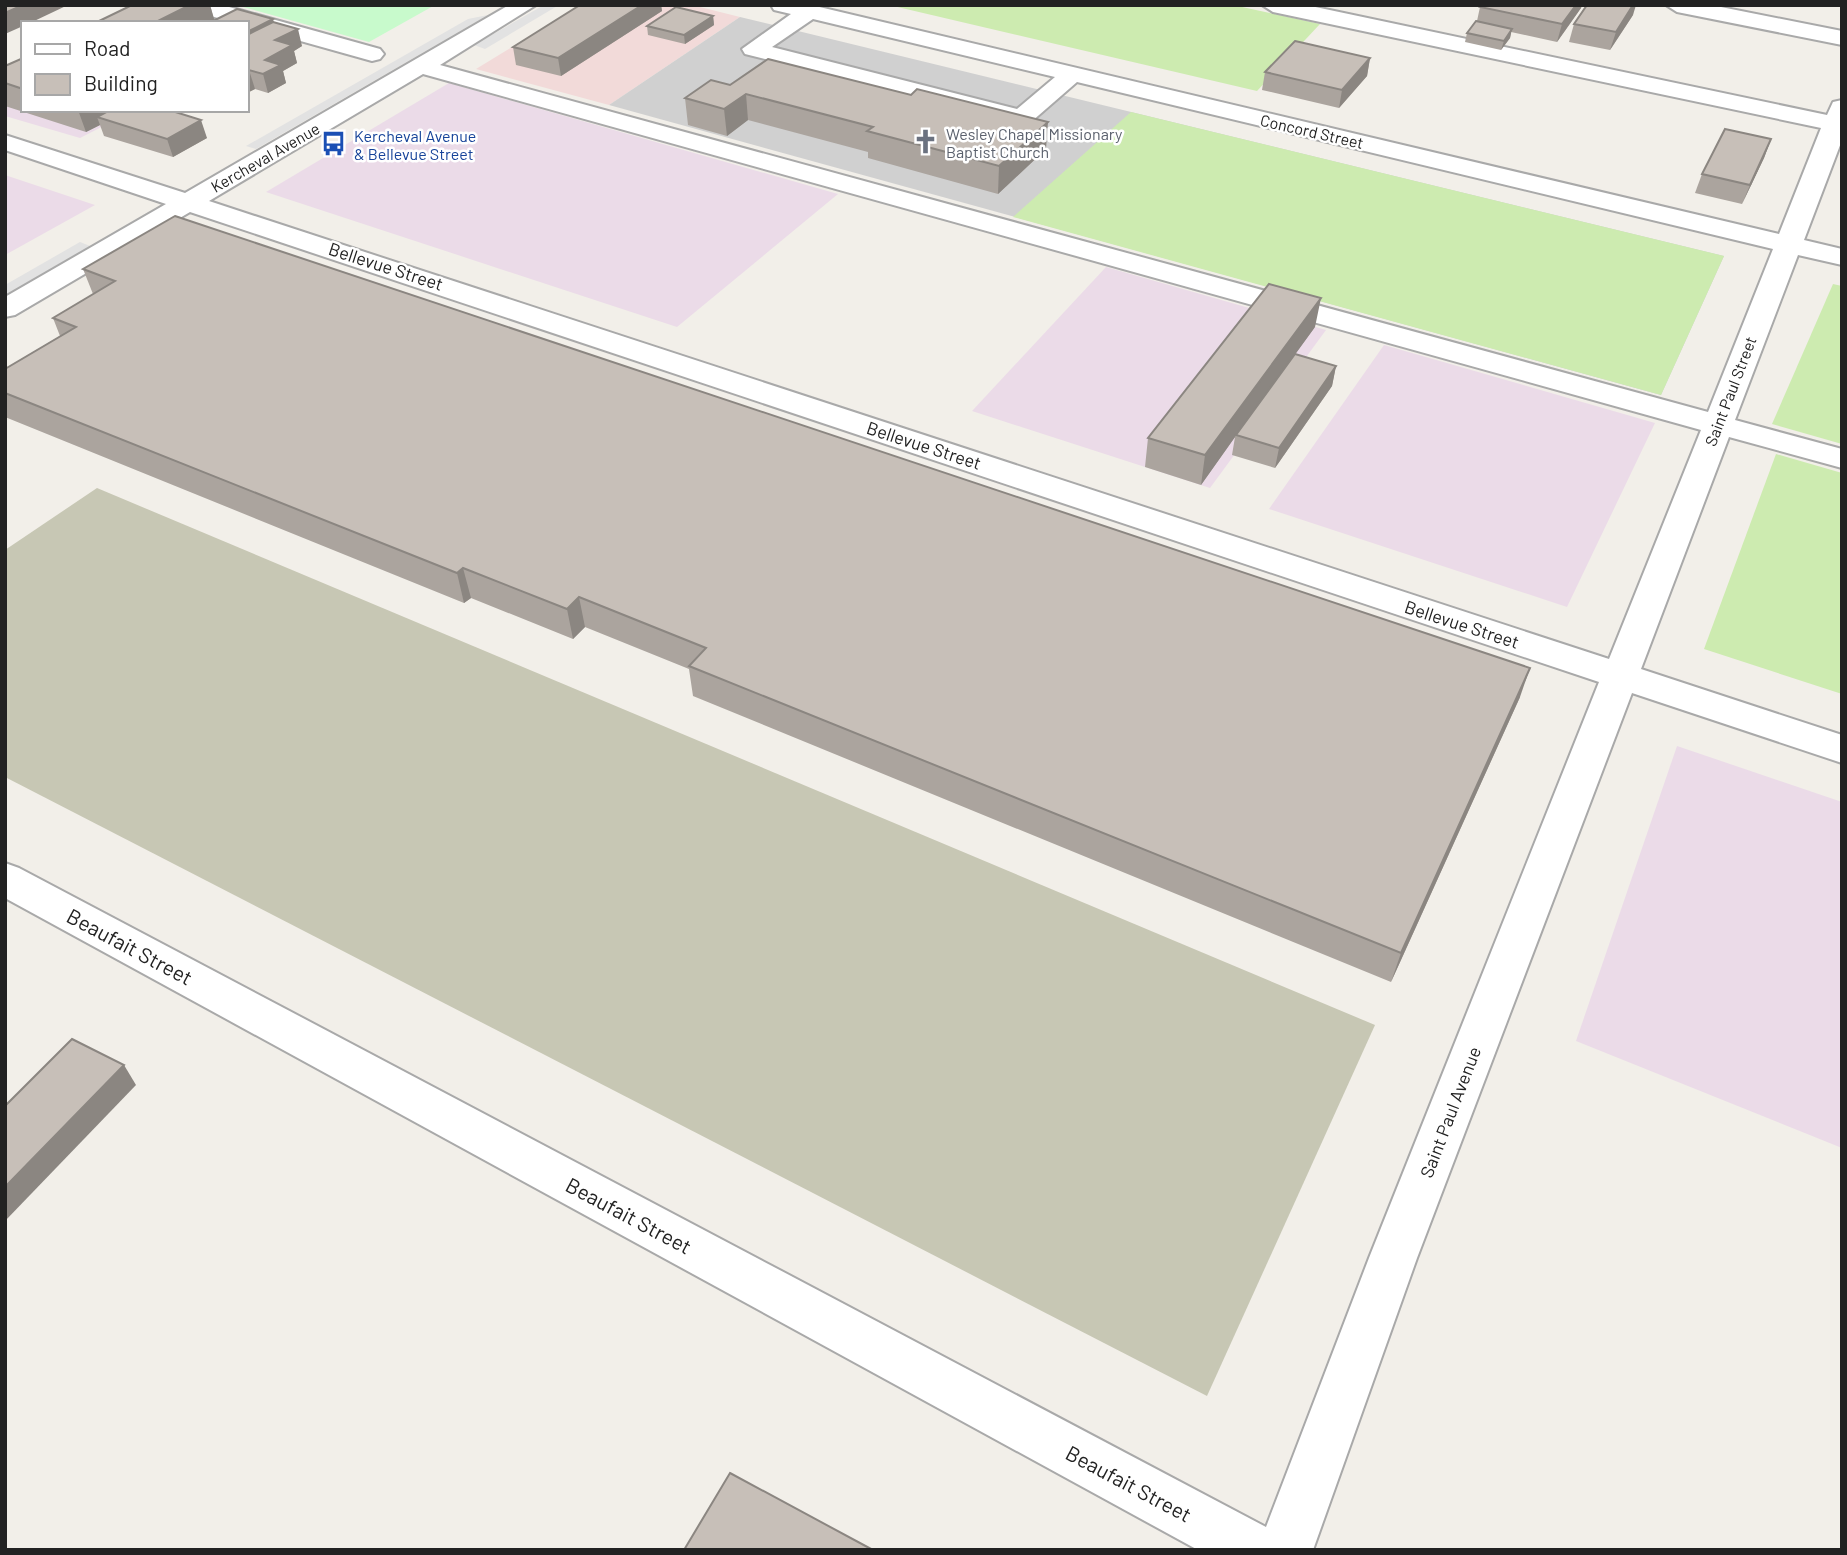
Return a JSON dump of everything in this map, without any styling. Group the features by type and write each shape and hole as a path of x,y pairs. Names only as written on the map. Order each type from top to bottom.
{"street":[{"path":"197,5 372,54"},
{"name":"Kercheval Avenue","path":"5,309 525,5"},
{"name":"Concord Street","path":"782,5 1842,257"},
{"path":"1273,5 1838,115"},
{"path":"1677,5 1842,38"},
{"path":"809,12 753,49 1022,117 1073,74"},
{"path":"419,66 1842,459"},
{"name":"Saint Paul Street","path":"1620,676 1838,115"},
{"name":"Bellevue Street","path":"5,142 1842,749"},
{"name":"Saint Paul Avenue","path":"1284,1550 1393,1258 1620,676"},
{"name":"Beaufait Street","path":"5,879 1253,1550"}],"shaded area":[{"path":"544,5 559,5 485,49 474,45"},
{"path":"581,5 692,5 740,17 609,105 476,69"},
{"path":"488,15 256,149 246,146 468,19"},
{"path":"740,17 1724,256 1661,395 609,105"},
{"path":"449,83 838,194 677,327 266,192"},
{"path":"5,85 21,107 21,112 131,112 80,138 5,116"},
{"path":"5,175 95,205 5,255"},
{"path":"80,242 90,246 5,295 5,285"},
{"path":"1106,267 1326,330 1210,488 972,411"},
{"path":"1384,345 1655,423 1567,607 1269,509"},
{"path":"97,488 1375,1025 1207,1396 5,777 5,550"},
{"path":"1677,746 1842,802 1842,1148 1576,1041"}],"green space":[{"path":"236,5 435,5 369,42"},
{"path":"889,5 1233,5 1320,24 1257,91"},
{"path":"1131,112 1724,256 1661,395 1013,217"},
{"path":"1833,284 1842,286 1842,444 1772,424"},
{"path":"1776,454 1842,473 1842,694 1704,649"}],"building":[{"path":"5,5 23,5 5,13"},
{"path":"132,5 190,5 158,21 99,21"},
{"path":"580,5 642,5 558,58 513,47"},
{"path":"1576,5 1562,24 1480,7"},
{"path":"1587,5 1633,5 1616,32 1574,24"},
{"path":"676,7 713,16 684,35 647,26"},
{"path":"237,9 273,19 248,32 248,21 213,21"},
{"path":"1476,21 1512,29 1504,41 1467,33"},
{"path":"273,22 298,29 275,40 292,45 265,60 281,65 263,74 248,71 248,34"},
{"path":"1295,41 1370,58 1342,90 1265,72"},
{"path":"21,59 21,88 5,83 5,66"},
{"path":"768,59 911,95 917,89 1048,122 999,166 867,131 873,127 746,94 724,109 685,98 711,80 730,85"},
{"path":"106,112 175,112 201,120 167,139 97,117"},
{"path":"1725,129 1771,139 1750,185 1702,174"},
{"path":"175,216 1530,668 1401,953 689,666 706,648 579,597 567,609 463,568 457,573 5,393 5,369 76,327 53,318 115,281 83,269"},
{"path":"1269,284 1321,298 1205,455 1148,438"},
{"path":"1295,354 1336,366 1279,448 1236,435"},
{"path":"72,1039 124,1065 5,1187 5,1106"},
{"path":"730,1473 873,1550 684,1550"}],"place":[{"name":"Wesley Chapel Missionary Baptist Church","path":"926,142"},
{"name":"Kercheval Avenue & Bellevue Street","path":"334,144"}]}
